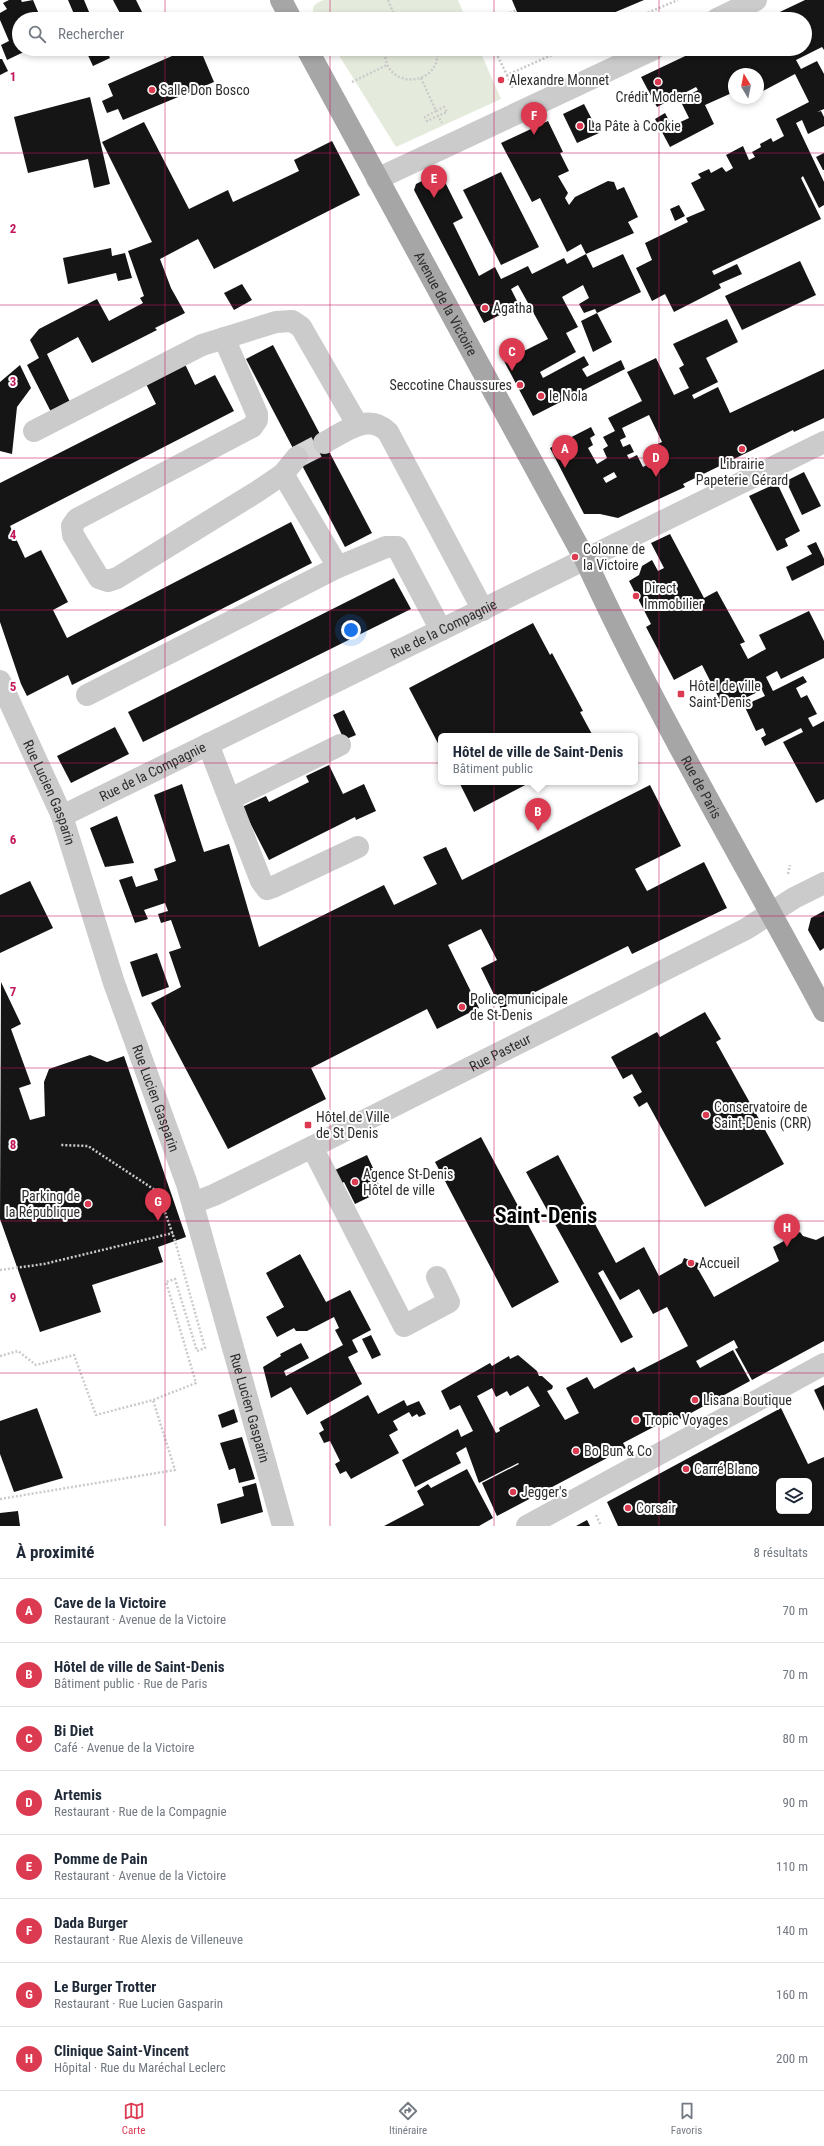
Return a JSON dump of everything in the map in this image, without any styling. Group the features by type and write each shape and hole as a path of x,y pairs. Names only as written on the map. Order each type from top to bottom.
{"main road":[{"name":"Avenue de la Victoire","path":"311,56 585,559"},
{"name":"Rue de Paris","path":"585,559 664,716 824,1011"}],"street":[{"path":"730,12 749,2"},
{"path":"377,179 639,56"},
{"path":"34,431 202,345 276,322 292,321 301,327 357,424"},
{"path":"224,338 257,414 257,420 252,427 77,519 72,526 73,535 99,578 108,581 117,578 283,474 297,457"},
{"path":"324,443 357,424 374,423 382,426 388,432 483,610"},
{"name":"Rue de la Compagnie","path":"62,816 824,442"},
{"path":"283,474 338,567"},
{"path":"87,695 338,567 386,547 397,547 441,630"},
{"name":"Rue Lucien Gasparin","path":"0,681 62,816 114,983 193,1203 284,1526"},
{"path":"208,744 261,881 267,888 273,887 358,848"},
{"path":"230,800 340,745"},
{"name":"Rue Pasteur","path":"193,1203 214,1195 312,1147 746,929 824,883"},
{"path":"312,1147 404,1326 449,1302 437,1277"},
{"path":"527,1526 824,1364"}],"path":[{"path":"388,0 393,12"},
{"path":"650,12 678,0"},
{"path":"512,12 517,10"},
{"path":"385,56 387,65 397,76 405,79 420,78 433,68 437,60 437,56"},
{"path":"498,56 507,75 549,56"},
{"path":"354,81 387,65"},
{"path":"420,78 436,111"},
{"path":"444,107 447,112 427,122 425,117 436,111 444,107"},
{"path":"438,116 442,123"},
{"path":"0,1356 18,1351 36,1365 74,1355 96,1415 153,1400 196,1383 166,1282 175,1279 197,1351 205,1348 175,1241 158,1192 88,1146 61,1145"},
{"path":"0,1270 44,1264 172,1233"},
{"path":"0,1499 175,1470 153,1400"}],"green space":[{"path":"324,0 458,0 463,12 313,12 313,9 317,3"},
{"path":"339,56 482,56 501,99 396,147"}],"building":[{"path":"9,0 21,0 22,2 33,0 38,12 12,12 12,56 15,56 7,60 1,45 9,41 0,20 0,13 7,9 3,3"},
{"path":"68,0 84,0 89,12 73,12"},
{"path":"113,0 136,0 142,12 119,12"},
{"path":"512,0 644,0 616,12 517,12"},
{"path":"805,0 824,0 824,50 822,47 812,52 812,12 780,12"},
{"path":"88,56 109,56 110,58 93,66"},
{"name":"Salle Don Bosco","path":"172,56 203,56 214,82 123,120 118,109 107,113 102,101 113,96 108,84"},
{"path":"685,56 804,56 796,60 801,69 817,61 824,74 824,109 817,112 821,111 824,117 824,126 808,134 802,120 796,123 824,182 824,205 819,208 803,176 801,178 821,219 712,271 714,275 737,264 742,274 719,284 721,288 674,312 665,294 652,301 636,268 652,260 645,243 688,222 686,218 705,210 691,183 701,178 698,174 709,169 711,173 722,167 726,172 733,168 726,155 743,146 749,160 755,157 752,152 761,147 760,144 771,138 773,142 784,136 776,119 809,102 795,74 764,90 764,68 728,68 728,95 705,105 714,124 670,147 655,119 665,113 672,126 689,118 681,102 684,100 683,98 698,90 696,87 657,107 641,77"},
{"path":"0,59 2,59 8,71 0,75"},
{"path":"90,97 110,184 94,188 88,159 28,173 14,117"},
{"path":"584,104 599,133 577,143 563,114"},
{"path":"548,121 563,152 560,153 569,171 558,176 568,193 565,198 569,205 575,197 608,181 614,182 617,190 624,187 638,217 628,222 634,233 586,254 581,244 567,252 540,198 532,202 501,143"},
{"path":"144,122 189,209 228,190 233,202 299,171 294,160 332,141 360,195 214,269 198,239 160,259 171,288 185,313 155,328 157,330 92,363 78,337 47,354 70,402 51,412 27,365 39,358 30,340 39,329 97,299 109,321 143,303 140,298 144,296 128,251 152,242 102,142"},
{"path":"824,153 824,170 823,170 816,157"},
{"path":"440,172 463,218 453,223 479,276 495,267 501,279 528,266 532,274 564,258 567,264 586,254 593,268 623,254 641,292 597,313 595,309 584,313 579,304 589,298 583,285 562,297 578,327 566,333 576,352 540,372 543,378 584,356 589,365 582,369 587,377 621,360 625,369 533,416 504,361 548,339 518,285 511,289 519,305 484,323 414,190 416,184"},
{"path":"501,172 539,247 501,265 463,190"},
{"path":"679,205 685,216 675,221 670,209"},
{"path":"111,248 112,256 125,253 132,278 118,281 116,273 68,284 63,258"},
{"path":"800,261 816,295 742,330 725,296"},
{"path":"242,284 252,300 234,310 224,293"},
{"path":"597,313 612,342 593,352 581,321"},
{"path":"727,319 738,342 706,358 718,382 692,395 694,399 718,387 730,413 824,369 824,418 794,432 793,430 683,484 685,487 618,518 600,514 584,514 550,448 591,427 595,435 590,438 593,445 588,448 597,464 607,458 603,449 608,446 603,437 615,431 608,418 642,401 627,372 656,358 674,395 689,388 679,368 684,365 673,344","holes":["649,415 662,442 651,447 658,459 643,467 637,455 629,459 627,455 634,452 630,444 623,447 620,440 626,437 622,428","614,472 617,477 606,483 603,478"]},
{"path":"273,345 372,533 345,547 246,359"},
{"path":"183,360 195,385 215,375 234,411 10,526 25,558 41,550 68,602 53,610 67,638 291,522 312,563 72,685 68,675 27,696 21,684 0,622 0,483 156,404 144,380"},
{"path":"20,365 31,388 17,407 12,454 0,451 0,382"},
{"path":"804,472 821,506 802,515 786,481"},
{"path":"777,483 800,531 785,539 788,546 777,551 749,496"},
{"path":"670,534 704,598 717,591 745,642 740,644 748,659 766,649 759,635 809,611 824,641 824,658 781,679 777,671 766,677 773,691 803,676 807,682 796,688 801,698 807,695 817,714 808,718 813,727 824,721 824,799 816,803 783,742 803,732 801,728 765,746 761,738 766,735 763,728 756,731 744,705 765,696 762,690 724,708 702,665 674,680 646,627 651,624 629,581 639,575 642,566 652,560 658,571 664,568 651,543"},
{"path":"816,542 824,559 824,565 792,581 786,567 812,554 807,546"},
{"path":"394,578 411,609 143,742 128,712"},
{"path":"533,623 550,655 552,653 583,711 580,712 591,733 438,733 438,743 409,688"},
{"path":"344,710 356,735 344,740 333,715"},
{"path":"115,727 129,754 71,783 57,756"},
{"path":"329,765 343,794 364,784 376,811 356,820 355,817 269,860 242,807 266,796 269,802 309,782 306,776"},
{"path":"182,784 204,852 229,844 259,947 384,885 394,905 437,884 423,857 446,847 462,880 650,785 681,846 635,869 647,891 704,862 727,908 632,954 628,946 501,1009 481,968 497,960 481,929 448,945 479,1008 437,1029 427,1009 311,1068 326,1099 228,1149 151,1003 181,987 169,952 181,948 171,920 161,923 158,914 168,911 165,903 144,910 148,919 135,923 119,880 132,876 136,887 158,880 154,869 176,861 154,795"},
{"path":"460,785 525,785 474,812"},
{"path":"117,816 134,863 105,867 90,828"},
{"path":"30,881 53,928 0,953 0,895"},
{"path":"824,911 824,948 820,951 808,930 811,918"},
{"path":"157,953 169,987 142,997 130,962"},
{"name":"Parking de la République","path":"1,982 21,1024 11,1029 31,1084 19,1088 30,1120 45,1116 44,1082 49,1069 90,1055 107,1062 124,1056 186,1237 158,1247 163,1262 92,1285 101,1312 40,1332 0,1219"},
{"path":"705,1012 721,1039 716,1042 784,1164 705,1207 647,1102 639,1107 633,1097 642,1092 632,1074 623,1079 611,1057 657,1032 660,1037"},
{"path":"481,1137 559,1282 512,1308 435,1162"},
{"path":"367,1155 373,1168 371,1168 382,1191 355,1204 344,1182 342,1183 335,1170"},
{"path":"558,1155 616,1263 644,1247 659,1276 682,1263 684,1258 701,1264 698,1269 714,1297 779,1261 773,1247 800,1232 803,1236 816,1240 824,1236 824,1341 752,1380 735,1349 738,1348 734,1340 696,1361 700,1368 733,1350 750,1381 667,1426 665,1421 623,1443 626,1448 497,1516 482,1483 519,1464 518,1463 479,1483 466,1447 456,1453 461,1463 415,1487 402,1460 458,1429 461,1437 473,1431 460,1405 450,1410 441,1391 490,1363 492,1366 509,1356 510,1359 518,1355 537,1371 539,1376 542,1376 553,1386 552,1389 547,1391 565,1420 579,1413 566,1388 587,1377 594,1389 634,1367 637,1372 688,1346 667,1307 653,1314 639,1289 620,1300 603,1270 598,1273 633,1337 621,1343 526,1172","holes":["528,1386 540,1406 499,1428 500,1431 496,1433 477,1396 492,1388 496,1397 507,1391 510,1396"]},
{"path":"300,1254 326,1302 350,1290 371,1330 352,1340 358,1352 348,1357 362,1384 307,1415 291,1387 271,1398 263,1367 281,1356 280,1354 301,1343 309,1358 284,1371 286,1376 343,1345 335,1330 339,1328 334,1317 307,1331 296,1331 294,1328 277,1337 266,1317 284,1307 266,1273"},
{"path":"371,1335 381,1355 372,1359 362,1339"},
{"path":"824,1385 824,1411 814,1390"},
{"path":"368,1395 378,1414 404,1400 407,1406 419,1401 426,1414 419,1417 417,1414 412,1417 409,1412 393,1421 398,1430 389,1435 399,1453 351,1479 346,1471 340,1474 335,1464 340,1461 330,1441 324,1443 319,1433 324,1430 320,1422"},
{"path":"37,1408 63,1478 14,1492 0,1454 0,1421"},
{"path":"781,1408 808,1464 824,1457 824,1526 618,1526 607,1502"},
{"path":"234,1409 238,1422 222,1428 218,1415"},
{"path":"242,1437 255,1479 239,1483 235,1468 229,1470 220,1443"},
{"path":"467,1469 493,1518 479,1526 384,1526 424,1505 417,1491 428,1484 431,1488"},
{"path":"256,1483 263,1512 221,1524 217,1504 244,1496 242,1487"},
{"path":"18,1511 20,1526 0,1526 0,1513"},
{"path":"587,1520 590,1526 576,1526"}],"tunnel":[{"path":"297,457 324,443"}],"place":[{"name":"Alexandre Monnet","path":"501,80"},
{"name":"Crédit Moderne","path":"658,82"},
{"name":"Salle Don Bosco","path":"152,90"},
{"name":"La Pâte à Cookie","path":"580,126"},
{"name":"Dada Burger","path":"534,135"},
{"name":"Pomme de Pain","path":"434,198"},
{"name":"Agatha","path":"485,308"},
{"name":"Bi Diet","path":"512,371"},
{"name":"Seccotine Chaussures","path":"520,385"},
{"name":"le Nola","path":"541,396"},
{"name":"Librairie Papeterie Gérard","path":"742,449"},
{"name":"Cave de la Victoire","path":"565,468"},
{"name":"Artemis","path":"656,477"},
{"name":"Colonne de la Victoire","path":"575,557"},
{"name":"Direct Immobilier","path":"636,596"},
{"name":"Hôtel de ville Saint-Denis","path":"681,694"},
{"name":"Hôtel de ville de Saint-Denis","path":"538,831"},
{"name":"Police municipale de St-Denis","path":"462,1007"},
{"name":"Conservatoire de Saint-Denis (CRR)","path":"706,1115"},
{"name":"Hôtel de Ville de St Denis","path":"308,1125"},
{"name":"Agence St-Denis Hôtel de ville","path":"355,1182"},
{"name":"Parking de la République","path":"88,1204"},
{"name":"Le Burger Trotter","path":"158,1221"},
{"name":"Clinique Saint-Vincent","path":"787,1247"},
{"name":"Accueil","path":"691,1263"},
{"name":"Lisana Boutique","path":"695,1400"},
{"name":"Tropic Voyages","path":"636,1420"},
{"name":"Bo Bun & Co","path":"576,1451"},
{"name":"Carré Blanc","path":"686,1469"},
{"name":"Jegger's","path":"513,1492"},
{"name":"Corsair","path":"628,1508"}],"district":[{"name":"Saint-Denis","path":"546,1215"}]}
